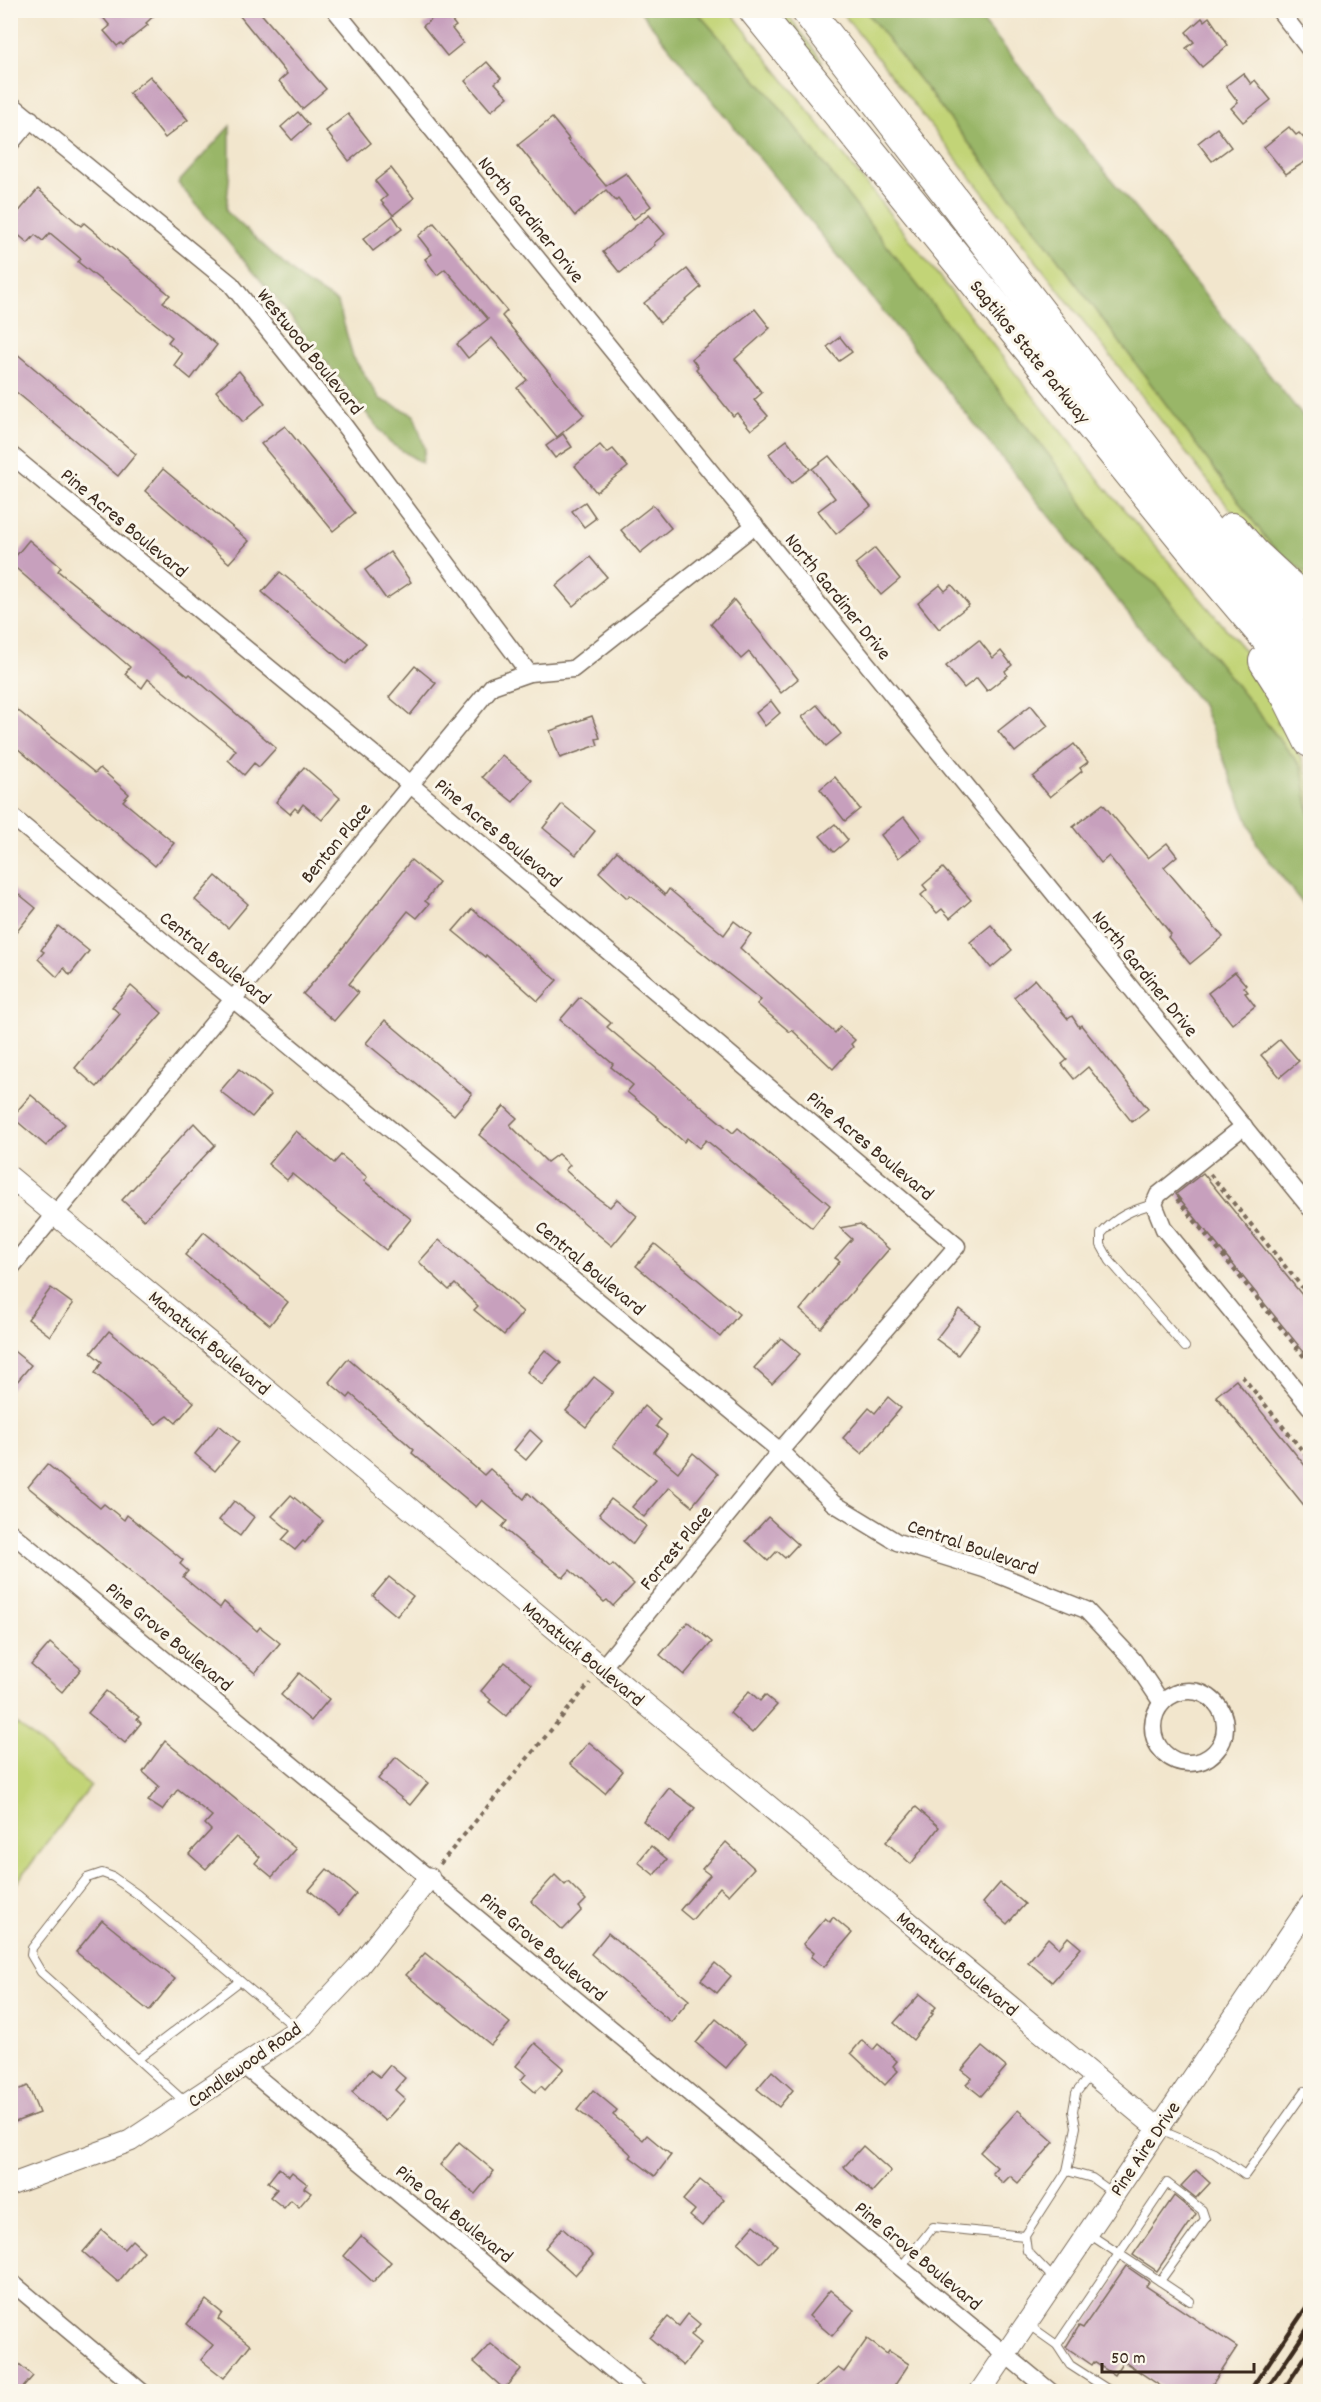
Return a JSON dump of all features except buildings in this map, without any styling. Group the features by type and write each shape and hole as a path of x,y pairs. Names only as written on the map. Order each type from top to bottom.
{"highway":[{"name":"Sagtikos State Parkway","path":"755,10 1204,564 1311,689"},
{"name":"Sagtikos State Parkway","path":"807,10 1225,553 1311,653"},
{"path":"1085,371 1186,473 1254,554 1311,606"},
{"path":"1204,564 1288,697 1311,741"}],"street":[{"name":"North Gardiner Drive","path":"335,10 1311,1208"},
{"path":"1279,10 1311,50"},
{"name":"Westwood Boulevard","path":"10,103 231,284 343,423 530,673"},
{"path":"10,144 31,119"},
{"name":"Pine Acres Boulevard","path":"10,454 411,785 957,1246"},
{"name":"Benton Place","path":"10,1269 492,686 530,673 573,669 754,525"},
{"name":"Central Boulevard","path":"10,815 780,1451 833,1503 897,1542 984,1569 1086,1610 1134,1661 1162,1704"},
{"path":"1244,1126 1158,1196 1154,1204 1164,1229 1311,1407"},
{"name":"Manatuck Boulevard","path":"10,1177 1157,2128"},
{"name":"Forrest Place","path":"602,1668 780,1451 957,1246"},
{"name":"Pine Grove Boulevard","path":"10,1532 1051,2391"},
{"path":"1191,1691 1206,1695 1218,1705 1225,1720 1224,1736 1217,1750 1204,1760 1188,1763 1172,1759 1160,1749 1154,1734 1154,1718 1162,1704 1175,1694 1191,1691"},
{"name":"Candlewood Road","path":"10,2186 130,2141 245,2067 297,2030 358,1967 429,1878"},
{"name":"Pine Aire Drive","path":"980,2391 1054,2279 1311,1905"},
{"name":"Pine Oak Boulevard","path":"245,2067 639,2391"},
{"path":"10,2282 142,2391"}],"lane":[{"path":"1154,1204 1127,1211 1111,1223 1101,1234 1101,1245 1110,1261 1185,1347"},
{"path":"187,2104 41,1972 31,1955 32,1948 87,1878 102,1873 113,1877 297,2030"},
{"path":"138,2059 240,1981"},
{"path":"1054,2279 1028,2251 1025,2236 1067,2171 1076,2127 1073,2111 1076,2093 1091,2074"},
{"path":"1157,2128 1214,2153 1245,2175 1305,2091 1311,2095"},
{"path":"1067,2171 1092,2178 1114,2193"},
{"path":"1057,2345 1167,2183 1202,2210 1205,2219 1160,2281"},
{"path":"901,2267 933,2227 1025,2236"},
{"path":"1087,2232 1190,2301"},
{"path":"1026,2322 1057,2345 1070,2365 1112,2391"}],"path":[{"path":"1200,1161 1311,1297"},
{"path":"1168,1188 1311,1364"},
{"path":"1242,1376 1311,1460"},
{"path":"429,1878 602,1668"}],"green space":[{"path":"640,11 696,11 771,96 1058,467 1115,554 1156,584 1302,768 1310,820 1310,913 1258,846 1202,705"},
{"path":"696,11 730,11 1104,486 1252,659 1283,716 1277,722 1305,767 1309,788 1310,820 1302,768 1156,584 1115,554 1058,467 771,96"},
{"path":"767,11 785,11 822,61 813,67"},
{"path":"841,11 866,11 1034,227 1271,545 1310,576 1310,589 1262,550"},
{"path":"866,11 975,11 1310,425 1310,576 1271,545 1034,227"},
{"path":"230,126 230,170 226,211 301,280 338,303 353,357 380,399 414,415 425,449 422,463 390,443 279,302 178,183"},
{"path":"11,1719 91,1786 11,1890"}],"railway":[{"path":"1249,2392 1310,2302"},
{"path":"1265,2392 1310,2325"},
{"path":"1282,2392 1310,2350"}]}
